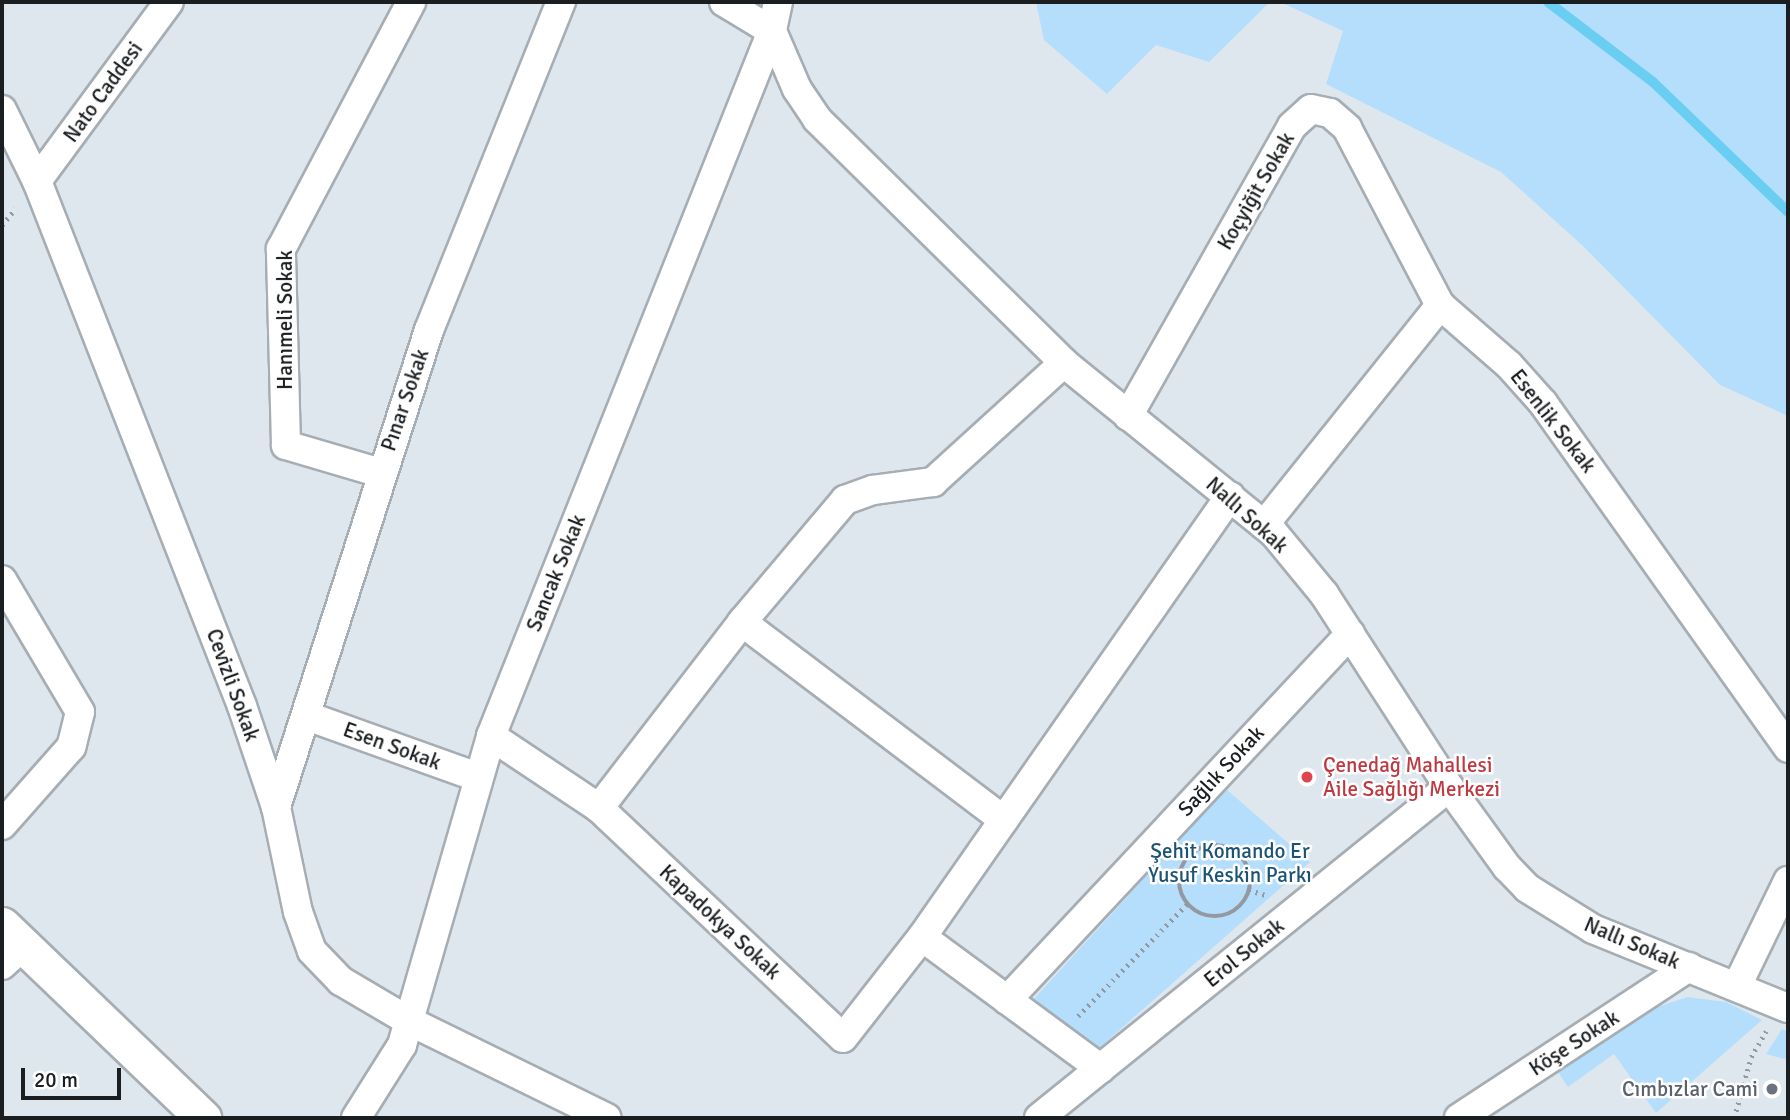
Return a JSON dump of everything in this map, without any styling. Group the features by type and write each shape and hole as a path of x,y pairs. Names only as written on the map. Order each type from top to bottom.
{"street":[{"name":"Nato Caddesi","path":"37,181 169,2"},
{"name":"Hanımeli Sokak","path":"381,473 286,445 281,249 411,2"},
{"name":"Pınar Sokak","path":"276,807 429,330 561,2"},
{"path":"724,2 772,31 778,2"},
{"name":"Nallı Sokak","path":"772,31 797,89 817,119 1064,363 1264,524 1317,585 1449,787 1507,867 1527,888 1593,929 1737,985 1779,1016"},
{"name":"Sancak Sokak","path":"356,1118 402,1045 477,777 491,736 772,31"},
{"name":"Koçyiğit Sokak","path":"1129,416 1293,126 1311,109 1330,113 1347,128 1440,305"},
{"name":"Cevizli Sokak","path":"2,110 37,181 242,706 276,807 298,912 312,951 341,981 409,1021 607,1118"},
{"path":"1264,524 1440,305"},
{"name":"Esenlik Sokak","path":"1440,305 1508,365 1543,403 1788,748"},
{"path":"599,808 742,622 845,500 873,490 933,482 1064,363"},
{"name":"Kapadokya Sokak","path":"491,736 599,808 843,1038 922,937 1230,496"},
{"path":"2,580 80,712 71,747 2,825"},
{"path":"742,622 1004,820"},
{"name":"Sağlık Sokak","path":"1007,1000 1350,634"},
{"name":"Esen Sokak","path":"307,716 477,777"},
{"name":"Erol Sokak","path":"1039,1118 1449,787"},
{"path":"1737,985 1788,881"},
{"path":"922,937 1101,1069"},
{"path":"8,946 203,1118"},
{"name":"Köşe Sokak","path":"1459,1118 1689,967"}],"path":[{"path":"1209,845 1227,846 1248,862 1249,890 1242,907 1221,916 1208,916 1188,903 1178,882 1181,869 1191,855 1209,845"},
{"path":"1249,890 1270,897"},
{"path":"1076,1019 1188,903"},
{"path":"1734,1118 1751,1057 1779,1016"}],"green space":[{"path":"1036,2 1270,2 1209,62 1156,45 1107,94 1044,40"},
{"path":"1280,2 1788,2 1788,416 1720,385 1584,247 1501,172 1326,84 1343,31"},
{"name":"Şehit Komando Er Yusuf Keskin Parkı","path":"1226,789 1310,862 1098,1049 1030,1003"},
{"path":"1687,997 1726,1002 1762,1020 1656,1113 1614,1054 1568,1087 1558,1072 1609,1032 1643,1012"},
{"path":"1782,1029 1788,1032 1788,1060 1766,1054"}],"waterway":[{"path":"1548,2 1653,82 1788,212"}],"place":[{"name":"Çenedağ Mahallesi Aile Sağlığı Merkezi","path":"1307,777"},
{"name":"Cımbızlar Cami","path":"1772,1089"}]}
